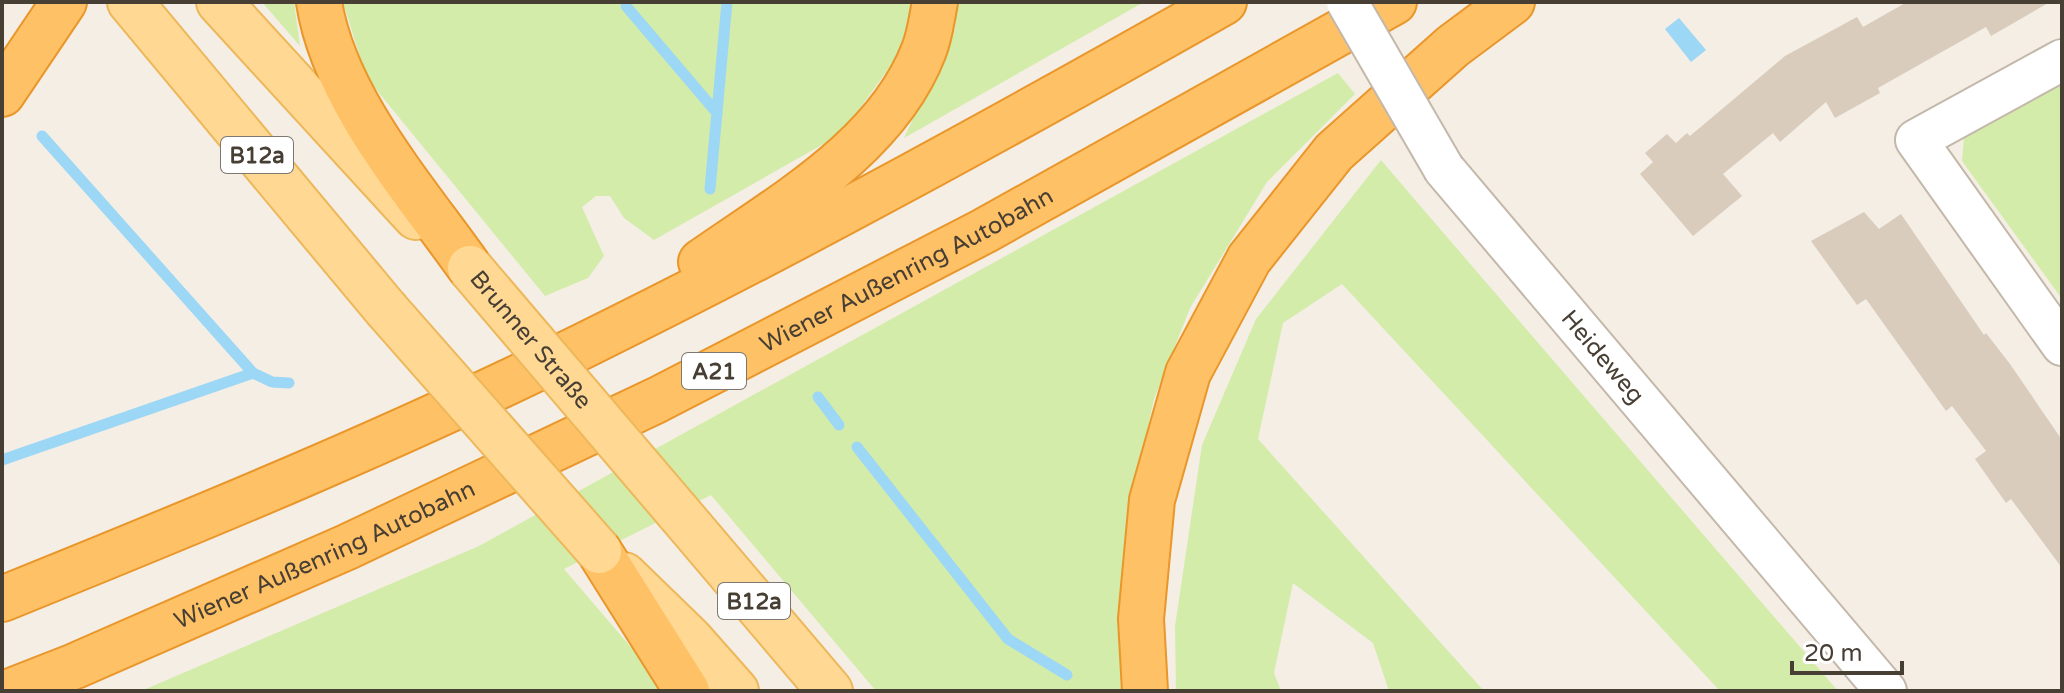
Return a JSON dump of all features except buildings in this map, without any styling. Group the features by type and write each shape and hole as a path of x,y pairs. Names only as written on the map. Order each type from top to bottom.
{"highway":[{"path":"2,94 64,2"},
{"path":"319,2 323,30 354,101 470,268"},
{"path":"582,347 834,168 893,106 924,50 935,2"},
{"path":"2,599 311,471 582,347 785,244 1224,2"},
{"name":"Wiener Außenring Autobahn","path":"11,691 347,547 657,400 984,231 1394,2"},
{"path":"1145,691 1141,619 1152,500 1188,373 1249,259 1334,152 1453,46 1512,2"},
{"path":"599,551 687,691"}],"main road":[{"name":"B12a","path":"130,2 385,308 599,551 690,639 736,691"},
{"name":"Brunner Straße","path":"219,2 398,200 470,268 830,691"}],"street":[{"name":"Heideweg","path":"1347,2 1444,169 1886,691"},
{"path":"2062,60 1916,140 2062,345"}],"green space":[{"path":"262,2 294,2 300,46"},
{"path":"343,2 912,2 903,49 841,134 654,240 624,218 610,196 596,196 582,207 604,256 588,278 545,296 366,77"},
{"path":"957,2 1144,2 904,138 955,28"},
{"path":"2062,67 2062,299 1962,161 1966,113"},
{"path":"1338,73 1355,94 1267,182 1190,308 1154,399 1126,526 1128,691 876,691 711,495 564,569 635,652 660,691 141,691 479,546"},
{"path":"1381,160 1838,691 1720,691 1342,284 1283,323 1258,439 1484,691 1389,691 1373,643 1293,583 1274,673 1281,691 1176,691 1175,626 1202,445 1256,319"}],"water":[{"path":"1679,18 1706,50 1691,62 1665,29"}],"waterway":[{"path":"710,189 727,2"},
{"path":"626,6 717,113"},
{"path":"42,136 253,373 272,382 289,383"},
{"path":"2,460 253,373"},
{"path":"818,397 839,425"},
{"path":"857,447 1008,639 1067,675"}]}
